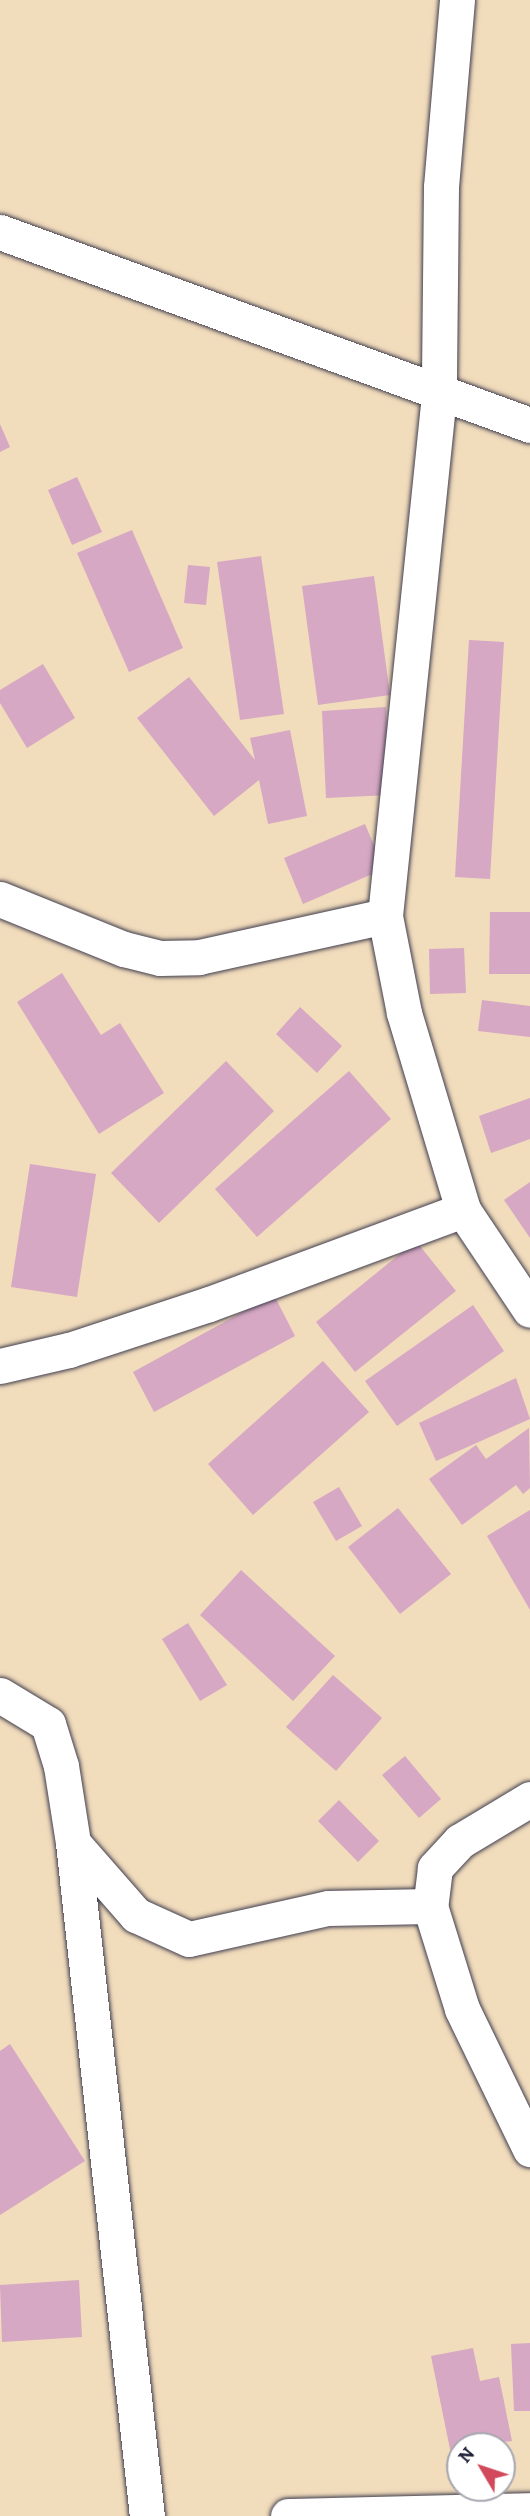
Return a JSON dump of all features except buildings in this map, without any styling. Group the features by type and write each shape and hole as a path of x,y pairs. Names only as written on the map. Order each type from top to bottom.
{"street":[{"path":"457,0 441,187 439,396 385,916 404,1013 463,1210 530,1310"},
{"path":"0,232 439,396 530,425"},
{"path":"0,899 124,949 160,958 199,957 385,916"},
{"path":"0,1366 69,1350 209,1304 463,1210"},
{"path":"0,1695 48,1724 61,1766 73,1843 147,2516"},
{"path":"530,1799 460,1841 435,1868 430,1906 462,2009 530,2149"},
{"path":"73,1843 136,1916 189,1939 328,1908 430,1906"},
{"path":"288,2516 530,2510"}]}
